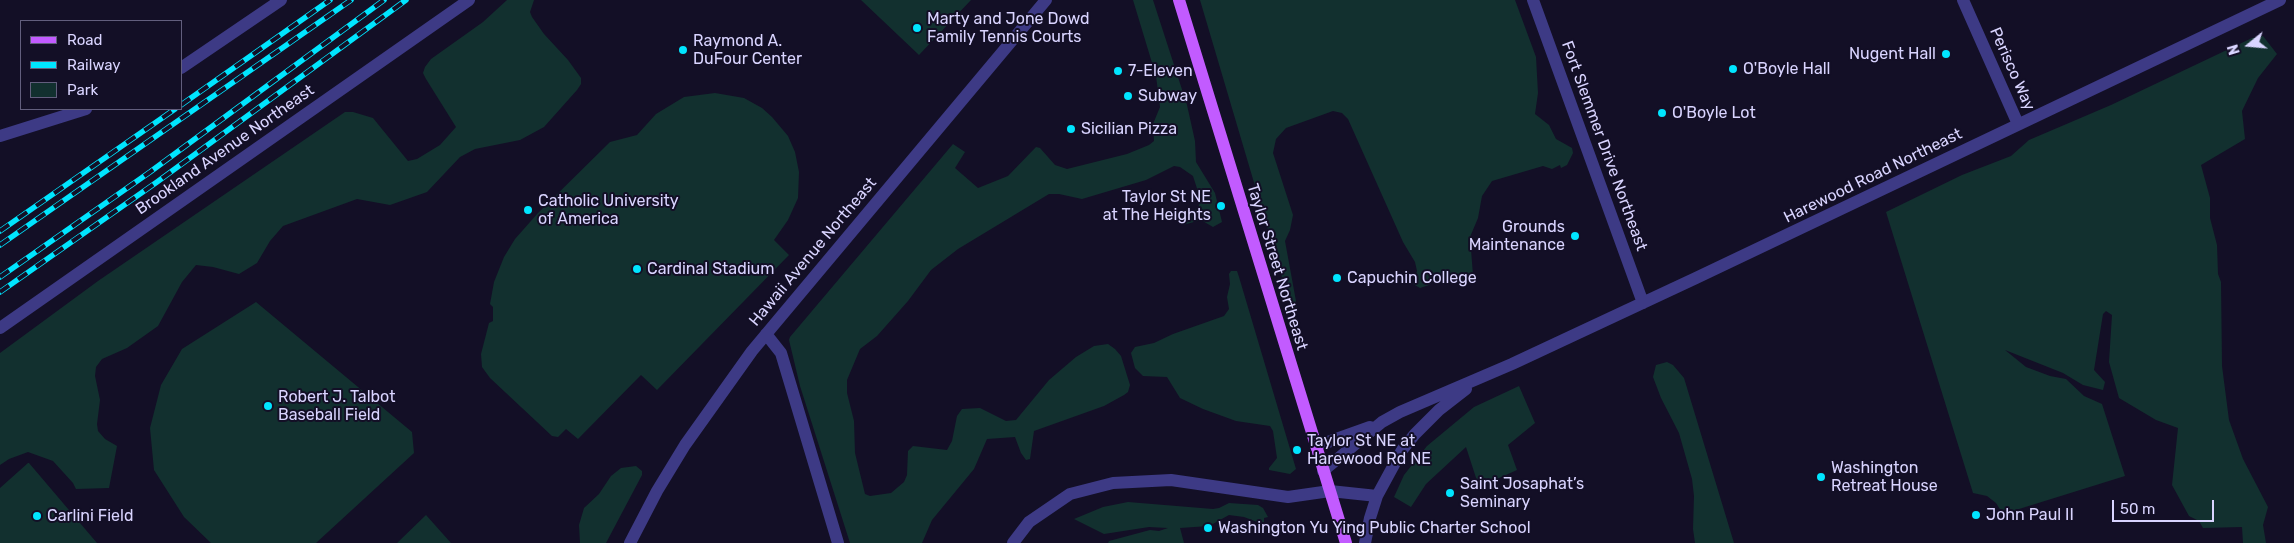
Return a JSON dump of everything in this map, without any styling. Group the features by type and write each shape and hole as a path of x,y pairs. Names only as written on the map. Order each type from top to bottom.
{"main road":[{"name":"Taylor Street Northeast","path":"1179,0 1346,543"}],"street":[{"path":"182,67 281,0"},
{"name":"Brookland Avenue Northeast","path":"0,328 469,0"},
{"name":"Hawaii Avenue Northeast","path":"630,543 657,491 685,445 726,385 766,334 1046,0"},
{"name":"Fort Slemmer Drive Northeast","path":"1533,0 1643,303"},
{"name":"Perisco Way","path":"1963,0 2018,124"},
{"name":"Harewood Road Northeast","path":"1323,471 1382,422 1400,412 1643,303 2280,0"},
{"path":"0,136 83,110"},
{"path":"766,334 781,353 838,543"},
{"name":"Harewood Road Northeast","path":"1365,543 1367,527 1377,496 1390,468 1408,441 1439,410 1478,378"},
{"path":"1314,444 1328,442 1382,422"},
{"path":"1017,542 1029,522 1070,494 1113,483 1171,480 1288,497 1330,491 1377,496"}],"green space":[{"path":"507,0 534,0 530,12 532,17 581,78 581,84 577,90 544,127 520,140 475,149 460,157 427,192 390,205 357,199 283,226 270,241 257,263 239,274 213,267 196,265 182,282 158,326 127,348 102,359 96,367 95,376 100,400 98,431 105,439 117,446 109,488 76,489 53,461 28,452 9,459 0,465 0,353 98,281 345,112 353,112 373,118 408,161 417,159 440,145 456,127 426,79 423,73 425,67 431,59 483,22"},
{"name":"Marty and Jone Dowd Family Tennis Courts","path":"861,0 971,0 919,55"},
{"path":"1133,0 1153,0 1187,105 1195,141 1196,162 1215,193 1222,222 1213,227 1201,220 1183,225 1179,223 1176,216 1197,209 1201,201 1193,176 1180,167 1174,166 1146,180 1082,199 1049,194 958,249 931,270 908,301 877,336 860,349 847,380 847,393 854,421 855,453 865,494 870,496 891,493 904,482 907,475 908,451 913,446 947,450 952,441 957,416 962,409 980,408 1006,421 1016,420 1049,380 1076,357 1094,346 1108,344 1121,356 1130,385 1128,392 1104,406 1034,431 1030,459 1026,460 1021,453 1015,437 987,439 974,469 932,520 922,543 850,543 800,386 789,340 790,337 953,144 965,152 955,168 978,188 1008,176 1036,147 1040,148 1055,165 1067,169 1127,154 1154,141 1153,124 1160,107 1156,76"},
{"path":"1200,0 1515,0 1536,57 1538,93 1535,114 1549,125 1556,139 1572,148 1573,153 1567,165 1561,168 1560,165 1552,169 1543,166 1492,181 1482,196 1478,218 1470,237 1473,275 1464,281 1456,282 1444,276 1438,277 1429,285 1420,288 1413,284 1417,271 1415,262 1403,242 1348,119 1342,113 1333,111 1286,128 1276,139 1273,153 1293,215 1290,230 1285,241 1298,312 1292,311"},
{"path":"2263,36 2277,54 2258,78 2242,111 2245,139 2201,165 2210,198 2210,218 2217,245 2218,274 2221,282 2222,366 2229,420 2243,459 2268,507 2263,525 2266,543 2243,543 2242,527 2203,528 2199,521 2189,516 2172,485 2178,428 2156,420 2119,398 2109,362 2112,315 2106,311 2103,314 2094,370 2105,382 2103,390 2083,385 2063,373 2005,350 2026,367 2050,376 2066,379 2084,396 2102,404 2125,476 2003,514 1996,503 1987,496 1973,493 1886,212 1962,175 2011,156 2029,140 2111,105 2252,38"},
{"name":"Cardinal Stadium","path":"715,93 744,98 762,108 788,136 795,152 799,172 798,198 788,220 774,240 789,255 657,390 641,375 578,439 566,429 558,437 552,436 490,378 482,367 481,354 489,323 493,321 493,307 490,304 494,282 504,257 515,239 538,213 610,142 637,135 656,114 684,97"},
{"path":"1231,271 1237,271 1239,277 1296,469 1290,474 1269,470 1277,458 1273,431 1270,426 1236,421 1203,409 1180,398 1167,377 1143,376 1135,368 1131,353 1135,347 1154,343 1173,334 1224,316 1229,309 1227,297 1230,284 1229,274"},
{"name":"Robert J. Talbot Baseball Field","path":"256,302 412,432 414,453 316,543 211,543 184,517 154,470 150,428 161,385 182,349"},
{"path":"1667,362 1673,365 1684,378 1734,543 1695,543 1692,479 1679,433 1661,398 1653,377 1656,365"},
{"path":"1519,386 1535,423 1508,445 1517,470 1479,487 1466,447 1426,484 1411,507 1394,497 1404,475 1427,446 1474,407"},
{"name":"Carlini Field","path":"28,463 97,543 0,543 0,488"},
{"path":"636,466 642,471 642,475 606,543 580,543 579,525 584,508 599,494 611,476 621,468"},
{"path":"1128,502 1213,509 1229,503 1258,505 1263,508 1268,517 1264,518 1264,522 1260,523 1244,517 1229,515 1209,526 1180,528 1184,543 1108,543 1109,541 1150,530 1159,531 1168,528 1149,527 1104,534 1074,519 1103,507"},
{"path":"426,515 451,543 397,543"}],"railway":[{"path":"182,104 330,0"},
{"path":"0,245 351,0"},
{"path":"0,277 150,172 384,0"},
{"path":"0,292 157,182 406,0"},
{"path":"0,231 174,110"}],"place":[{"name":"Marty and Jone Dowd Family Tennis Courts","path":"917,28"},
{"name":"Raymond A. DuFour Center","path":"683,50"},
{"name":"Nugent Hall","path":"1946,54"},
{"name":"O'Boyle Hall","path":"1733,69"},
{"name":"7-Eleven","path":"1118,71"},
{"name":"Subway","path":"1128,96"},
{"name":"O'Boyle Lot","path":"1662,113"},
{"name":"Sicilian Pizza","path":"1071,129"},
{"name":"Taylor St NE at The Heights","path":"1221,206"},
{"name":"Catholic University of America","path":"528,210"},
{"name":"Grounds Maintenance","path":"1575,236"},
{"name":"Cardinal Stadium","path":"637,269"},
{"name":"Capuchin College","path":"1337,278"},
{"name":"Robert J. Talbot Baseball Field","path":"268,406"},
{"name":"Taylor St NE at Harewood Rd NE","path":"1297,450"},
{"name":"Washington Retreat House","path":"1821,477"},
{"name":"Saint Josaphat’s Seminary","path":"1450,493"},
{"name":"John Paul II","path":"1976,515"},
{"name":"Carlini Field","path":"37,516"},
{"name":"Washington Yu Ying Public Charter School","path":"1208,528"}]}
